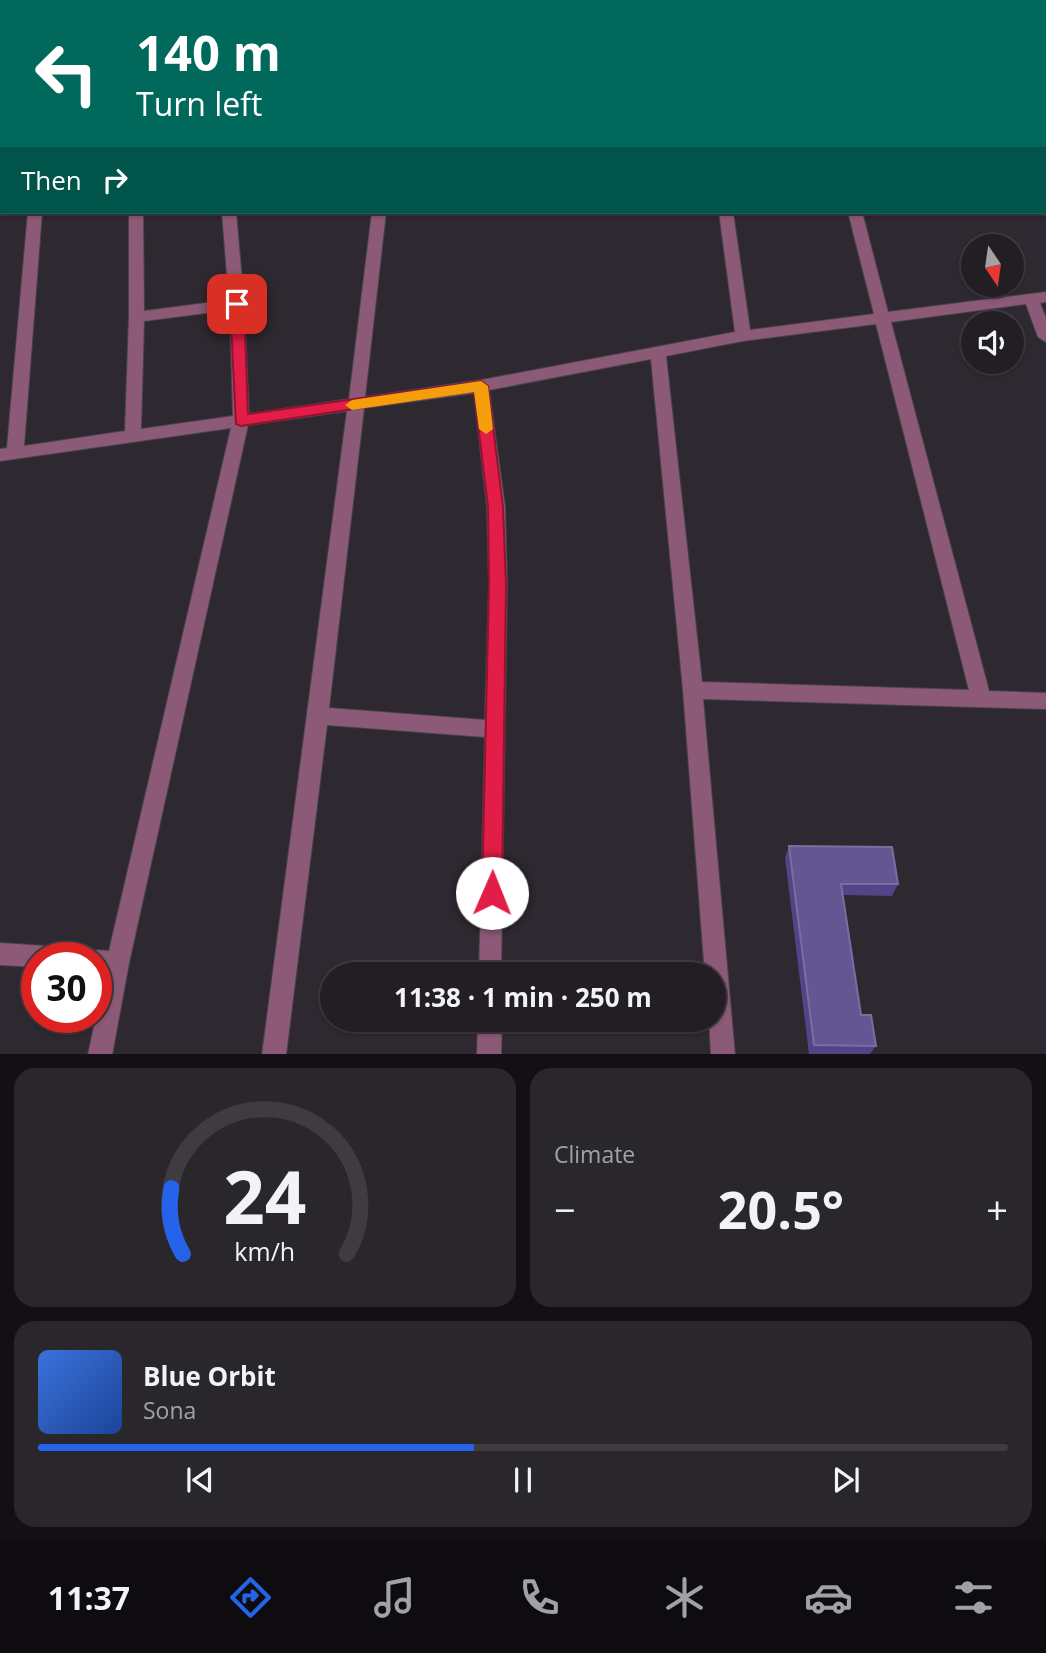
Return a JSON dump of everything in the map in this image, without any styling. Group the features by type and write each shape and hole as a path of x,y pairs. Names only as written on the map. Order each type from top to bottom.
{"street":[{"path":"35,214 8,453 481,386 743,336 1038,298 1046,337"},
{"path":"133,435 137,317 136,214"},
{"path":"112,942 241,420 237,304 229,214"},
{"path":"274,1054 379,214"},
{"path":"726,214 743,336"},
{"path":"856,214 981,699"},
{"path":"137,317 237,304"},
{"path":"658,352 693,690 723,1054"},
{"path":"481,386 496,507 498,584 490,962"},
{"path":"693,690 1046,701"},
{"path":"318,716 495,729"},
{"path":"0,954 21,955"},
{"path":"489,1054 490,1032"},
{"path":"100,1054 102,1033"}],"building":[{"path":"789,846 892,847 898,884 841,884 861,1015 871,1015 876,1046 814,1045"}],"slow traffic":[{"path":"352,405 481,386 486,429"}],"route":[{"path":"237,304 241,420 481,386 496,507 498,584 492,893"}]}
